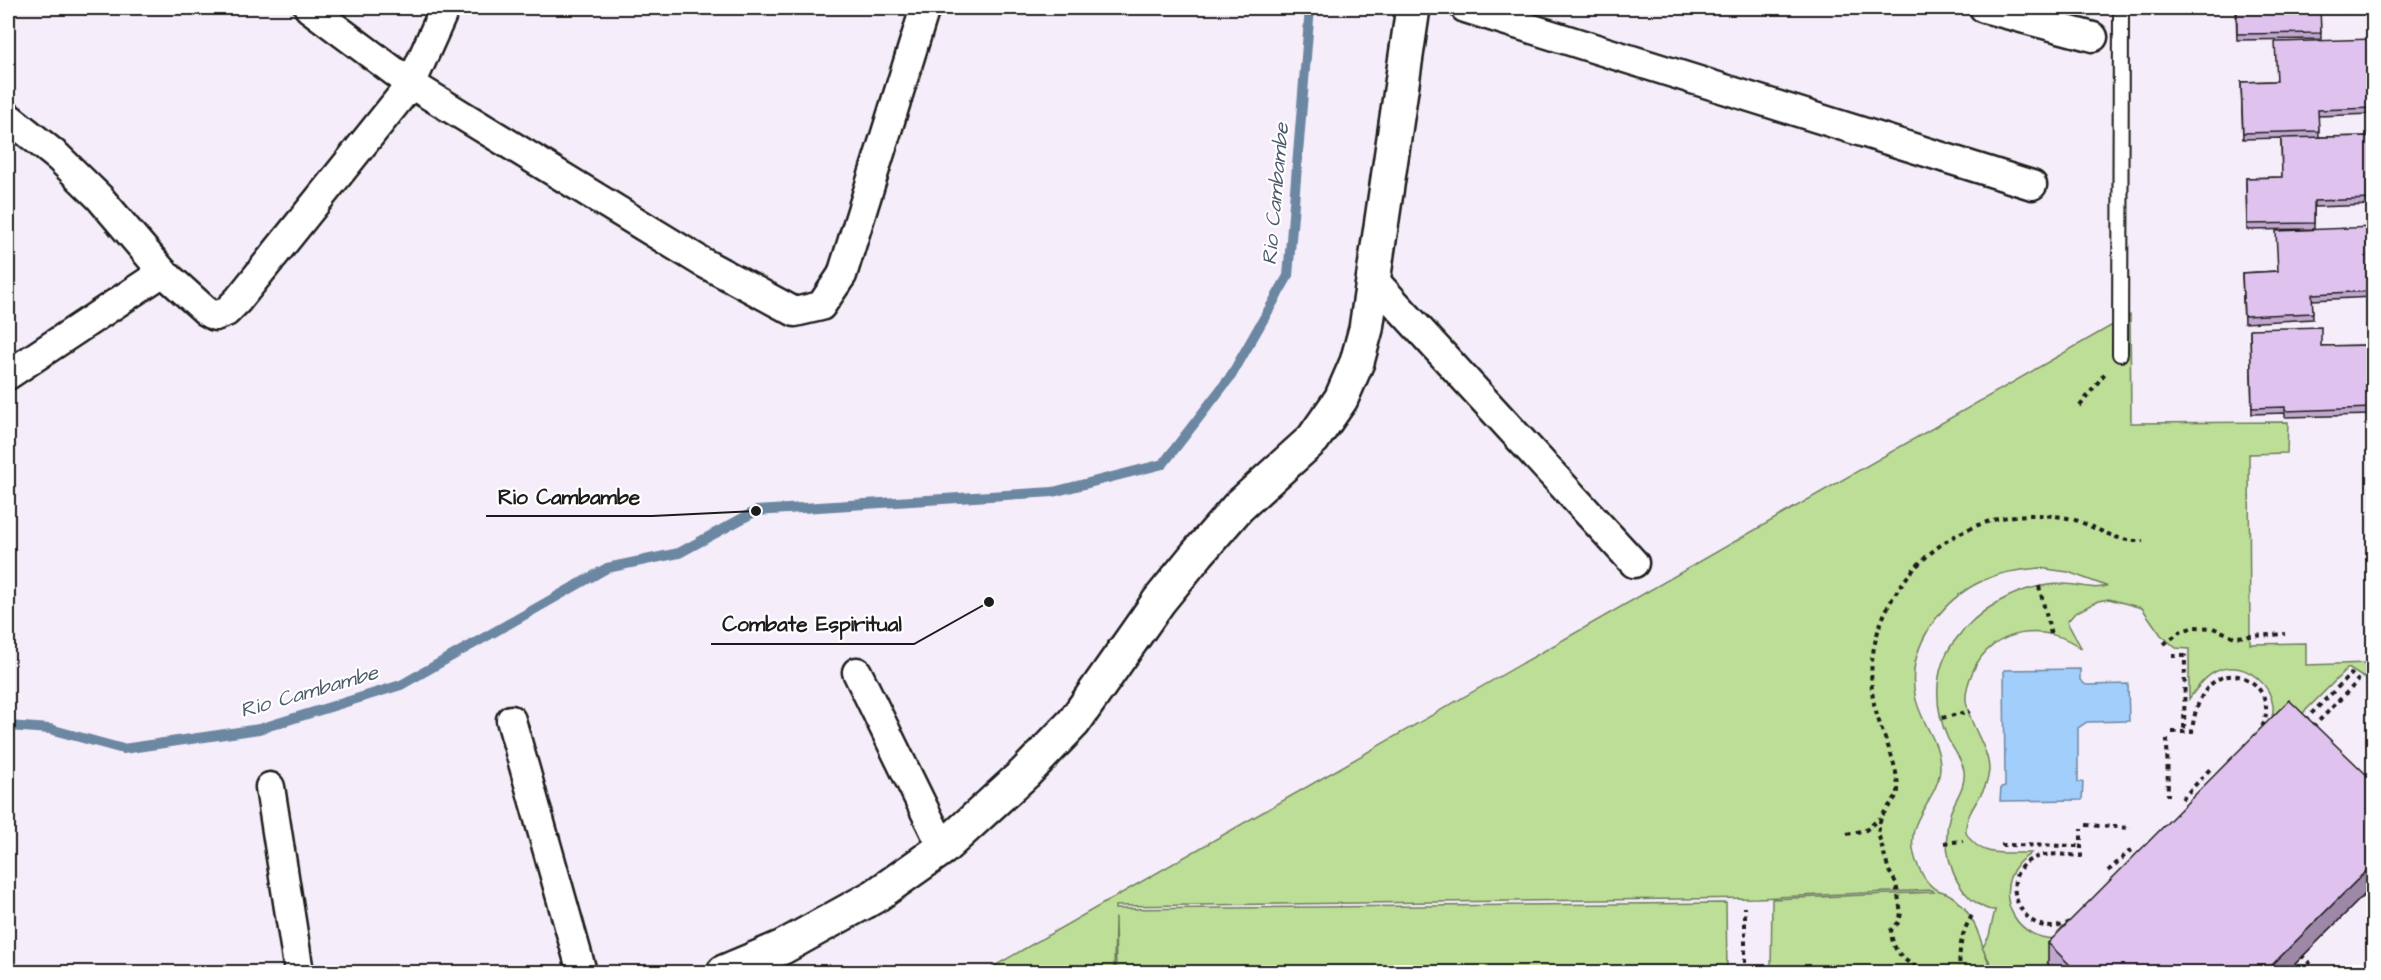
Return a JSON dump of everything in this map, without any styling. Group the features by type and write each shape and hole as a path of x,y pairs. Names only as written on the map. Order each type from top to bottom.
{"street":[{"path":"309,8 411,84 702,261 795,312 821,306 842,276 925,8"},
{"path":"8,117 58,158 99,197 163,272 206,311 215,316 226,312 238,300 411,84 445,8"},
{"path":"724,972 783,947 875,896 943,848 1025,773 1074,723 1159,601 1198,553 1238,507 1312,439 1341,399 1357,362 1366,329 1413,8"},
{"path":"1465,8 2032,185"},
{"path":"1984,8 2093,37"},
{"path":"8,375 163,272"},
{"path":"1373,279 1634,563"},
{"path":"857,672 943,848"},
{"path":"511,720 582,972"},
{"path":"270,787 298,972"}],"lane":[{"path":"2121,8 2121,354"}],"path":[{"path":"2080,406 2121,354"},
{"path":"1847,834 1866,830 1881,817 1898,794 1899,780 1892,754 1881,731 1872,691 1875,642 1886,608 1924,557 1964,532 1997,519 2015,516 2031,515 2072,520 2082,522 2119,539 2143,541"},
{"path":"2039,586 2051,634"},
{"path":"2164,644 2180,632 2194,627 2213,628 2235,637 2285,634"},
{"path":"2172,656 2185,656 2184,732"},
{"path":"2297,728 2351,674 2358,681 2313,726 2322,734"},
{"path":"2172,732 2192,732 2196,709 2207,687 2224,676 2234,675 2244,678 2264,696 2267,709 2266,720 2252,739"},
{"path":"1942,718 1970,711"},
{"path":"2167,740 2168,796"},
{"path":"2182,799 2212,767"},
{"path":"1881,817 1878,833 1889,872 1896,883 1901,913 1899,921 1891,930 1891,944 1907,962 1924,972"},
{"path":"2086,825 2131,828"},
{"path":"2076,915 2069,923 2042,927 2028,918 2018,907 2015,882 2018,871 2034,858 2047,855 2081,855 2081,829"},
{"path":"1944,843 1963,841"},
{"path":"2001,845 2082,846"},
{"path":"2108,871 2133,848"},
{"path":"1744,972 1745,906"},
{"path":"1960,972 1961,944 1965,929 1973,914"},
{"path":"2296,951 2319,972"}],"green space":[{"path":"2130,315 2131,423 2288,422 2287,453 2249,454 2250,644 2306,643 2306,665 2369,663 2369,638 2373,638 2373,667 2364,678 2348,668 2297,719 2269,729 2273,706 2268,691 2257,678 2236,668 2221,669 2205,679 2189,699 2189,649 2176,648 2161,635 2142,608 2109,599 2098,601 2075,613 2067,622 2082,649 2068,640 2053,635 2038,632 2022,633 1993,645 1982,656 1969,682 1966,701 1986,753 1989,770 1985,787 1966,824 1966,833 1979,847 1986,850 2003,853 2031,853 2018,863 2010,878 2007,891 2009,904 2014,916 2032,934 2045,938 2060,938 2078,933 2047,963 2056,972 1995,972 1982,947 1993,972 1771,972 1772,899 1934,892 1932,890 1757,898 1115,906 1115,909 1726,903 1727,972 1116,972 1115,917 1114,972 984,972","holes":["2039,568 2068,572 2106,586 2095,588 2067,584 2045,585 2000,601 1974,619 1963,630 1946,654 1939,678 1938,702 1943,727 1964,771 1962,788 1950,814 1947,848 1953,871 1963,891 1980,905 1995,910 1989,936 1983,947 1967,911 1950,895 1930,885 1916,861 1913,833 1934,791 1940,767 1937,748 1917,704 1914,677 1916,660 1921,643 1940,613 1967,589 2003,573"]}],"water":[{"path":"2080,669 2080,680 2086,685 2128,684 2129,721 2087,722 2078,728 2078,782 2083,782 2082,800 2000,801 2001,787 2005,786 2004,670"}],"building":[{"path":"2237,8 2320,8 2321,33 2237,34"},
{"path":"2373,39 2373,108 2318,110 2319,131 2243,133 2241,82 2277,81 2275,42"},
{"path":"2373,136 2373,199 2314,201 2314,223 2247,224 2246,178 2282,177 2281,138"},
{"path":"2373,227 2373,291 2312,294 2313,313 2244,316 2242,273 2278,271 2276,231"},
{"path":"2321,327 2321,346 2373,345 2373,408 2285,411 2285,407 2252,408 2250,329"},
{"path":"2289,700 2373,781 2373,864 2265,972 2077,972 2048,943"}],"waterway":[{"name":"Rio Cambambe","path":"8,726 50,729 123,749 259,729 401,685 607,568 679,553 756,511 1053,492 1163,464 1231,376 1288,276 1310,8"}],"place":[{"name":"Rio Cambambe","path":"756,511"},
{"name":"Combate Espiritual","path":"989,602"}]}
